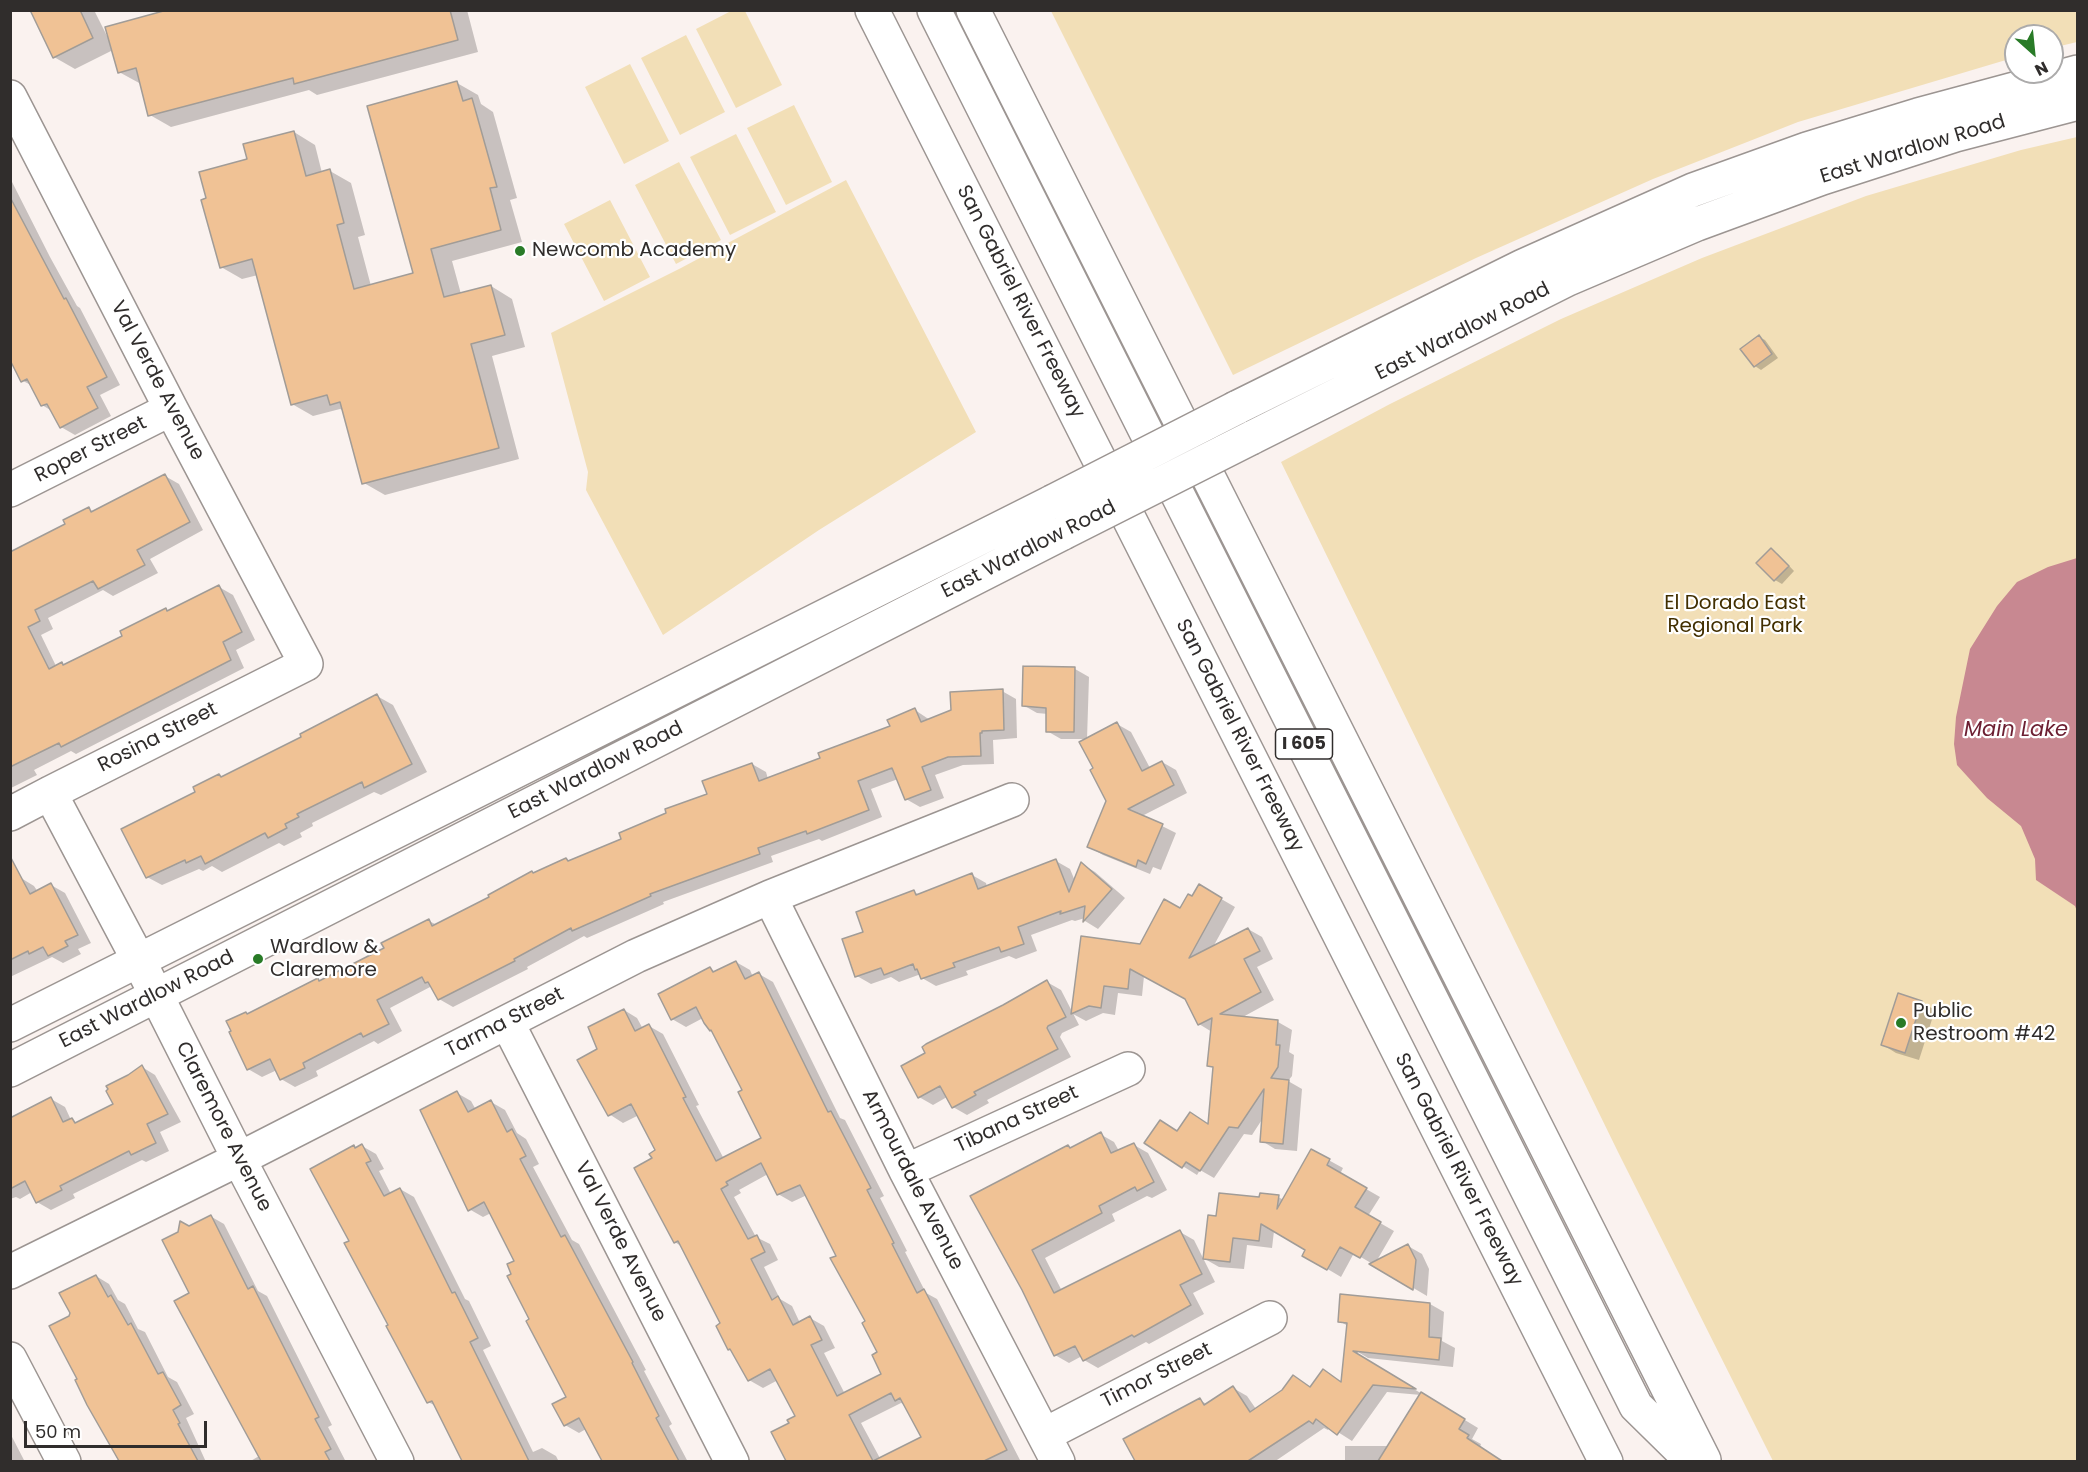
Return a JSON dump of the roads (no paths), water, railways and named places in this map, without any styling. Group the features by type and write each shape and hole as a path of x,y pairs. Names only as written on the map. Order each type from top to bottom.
{"main road":[{"name":"San Gabriel River Freeway","path":"872,10 1606,1461"},
{"name":"I 605","path":"934,10 1636,1406 1693,1461"},
{"name":"I 605","path":"973,10 1705,1461"},
{"name":"East Wardlow Road","path":"10,1025 1523,266 1693,190 1830,142 1918,115 2078,72"},
{"name":"Val Verde Avenue","path":"10,97 306,664"},
{"name":"East Wardlow Road","path":"10,1070 1063,533 1568,279 1697,224 1822,178 1955,135 2078,103"},
{"name":"Roper Street","path":"10,490 171,409"},
{"name":"Rosina Street","path":"10,814 306,664"},
{"name":"Claremore Avenue","path":"50,793 157,995 239,1159 397,1461"},
{"name":"Tarma Street","path":"10,1272 239,1159 636,956 770,897 1012,800"},
{"name":"Armourdale Avenue","path":"770,897 906,1171 1051,1448"},
{"name":"Val Verde Avenue","path":"507,1022 732,1461"},
{"name":"Tibana Street","path":"906,1171 1128,1069"},
{"name":"Timor Street","path":"1051,1448 1270,1318"},
{"path":"10,1359 64,1461"}],"water":[{"name":"Main Lake","path":"2077,558 2077,911 2075,906 2036,880 2035,859 2021,826 1987,798 1957,765 1954,744 1956,717 1970,649 1997,606 2017,582 2048,567"}],"place":[{"name":"Newcomb Academy","path":"520,251"},
{"name":"Wardlow & Claremore","path":"258,959"},
{"name":"Public Restroom #42","path":"1901,1023"}],"park label":[{"name":"El Dorado East Regional Park","path":"1735,616"}]}
